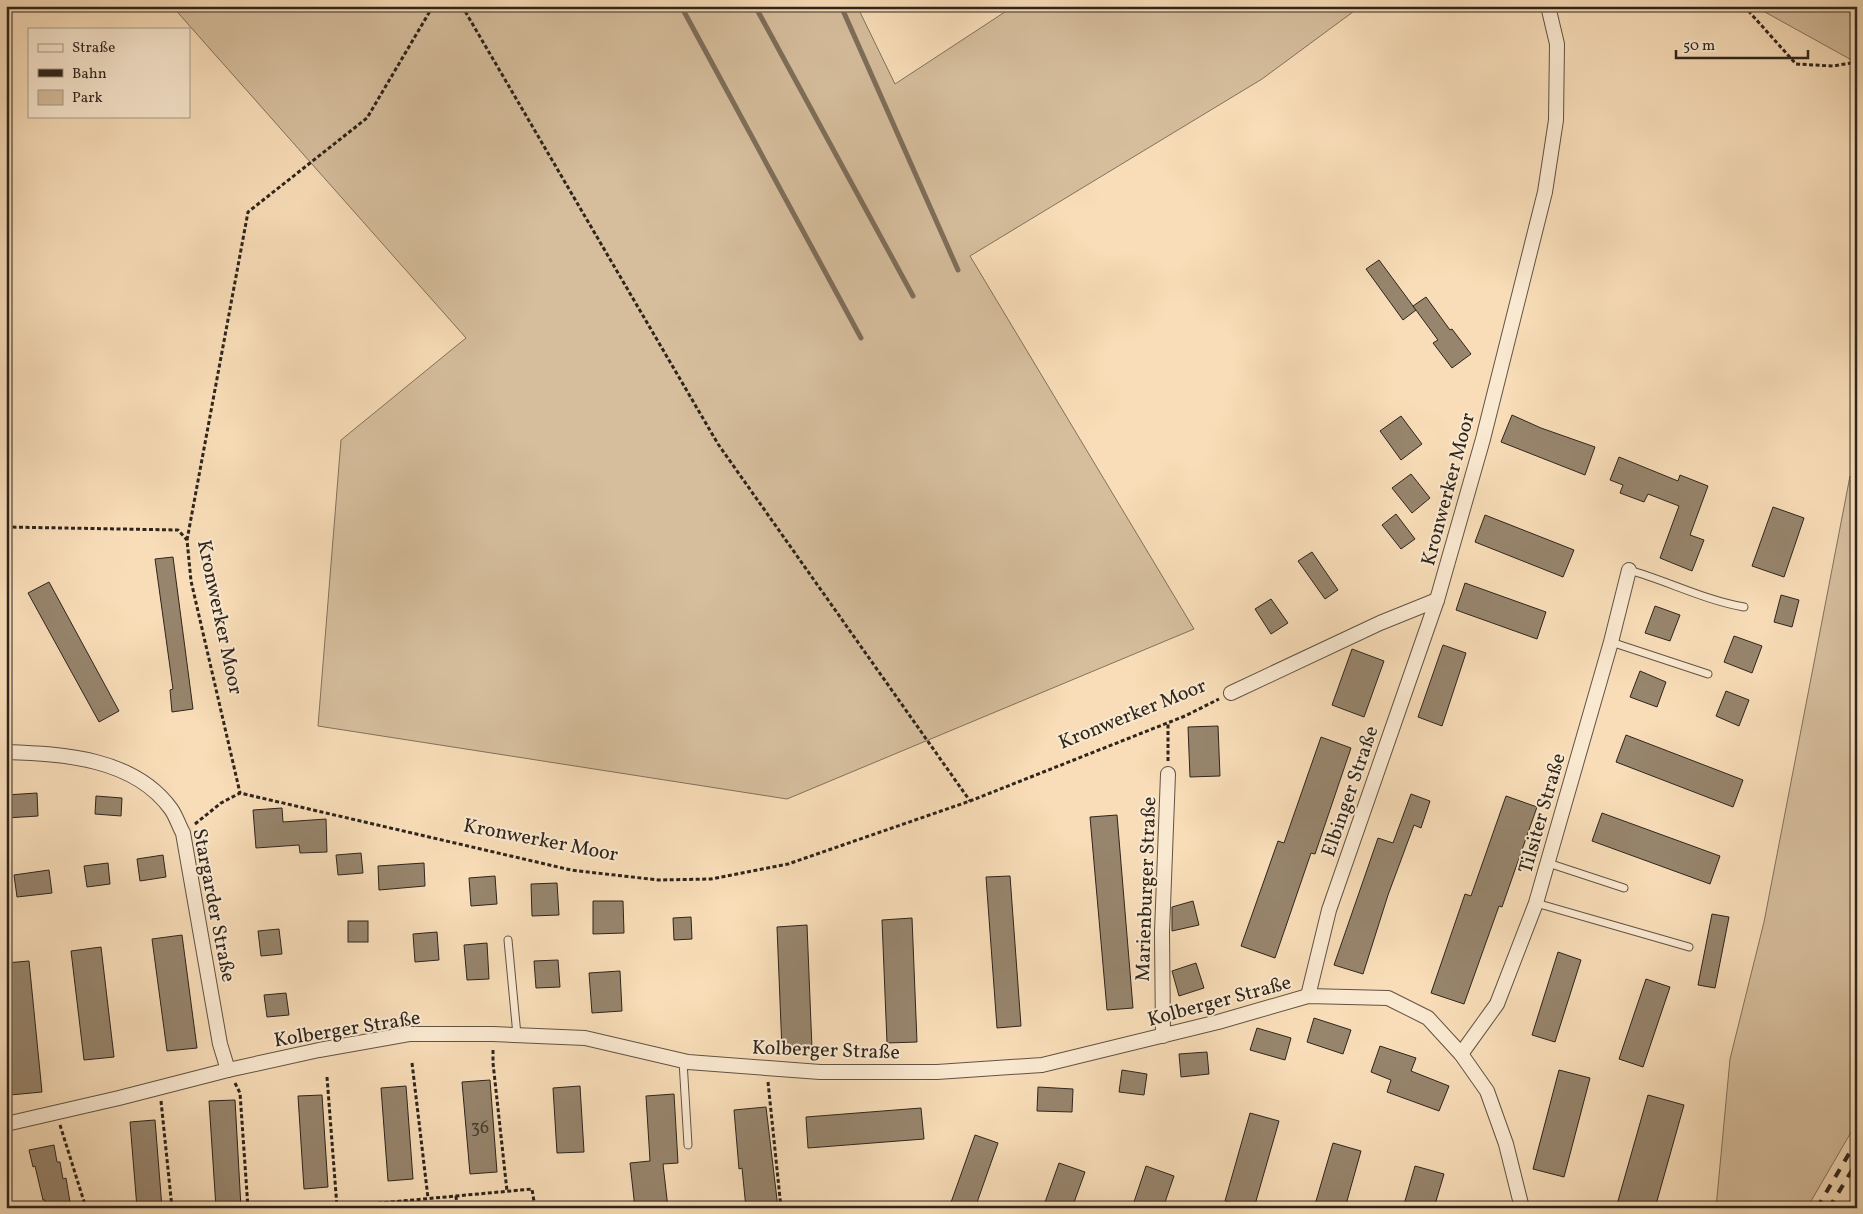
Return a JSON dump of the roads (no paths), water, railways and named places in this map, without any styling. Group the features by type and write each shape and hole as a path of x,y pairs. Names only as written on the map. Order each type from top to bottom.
{"street":[{"name":"Kronwerker Moor","path":"1231,693 1380,623 1437,600 1483,439 1545,192 1556,120 1556,44 1548,6"},
{"name":"Tilsiter Straße","path":"1461,1054 1497,1004 1536,903 1611,642 1629,570"},
{"name":"Elbinger Straße","path":"1308,996 1329,910 1437,600"},
{"name":"Stargarder Straße","path":"6,752 45,753 102,762 144,782 171,809 183,833 220,1044 228,1070"},
{"name":"Marienburger Straße","path":"1163,1036 1162,932 1168,774"},
{"name":"Kolberger Straße","path":"6,1124 228,1070 319,1050 409,1034 493,1034 586,1038 683,1060 820,1072 938,1072 1042,1065 1218,1022 1308,996 1388,998 1428,1018 1461,1054 1487,1091 1506,1144 1522,1208"}],"lane":[{"path":"1629,570 1712,600 1744,607"},
{"path":"1611,642 1708,674"},
{"path":"1548,862 1624,888"},
{"path":"1536,903 1689,947"},
{"path":"508,940 518,1035"},
{"path":"683,1060 688,1145"}],"waterway":[{"path":"681,6 861,338"},
{"path":"755,6 913,296"},
{"path":"841,6 958,270"}],"railway":[{"path":"1817,1208 1857,1140"},
{"path":"1829,1208 1857,1162"}]}
